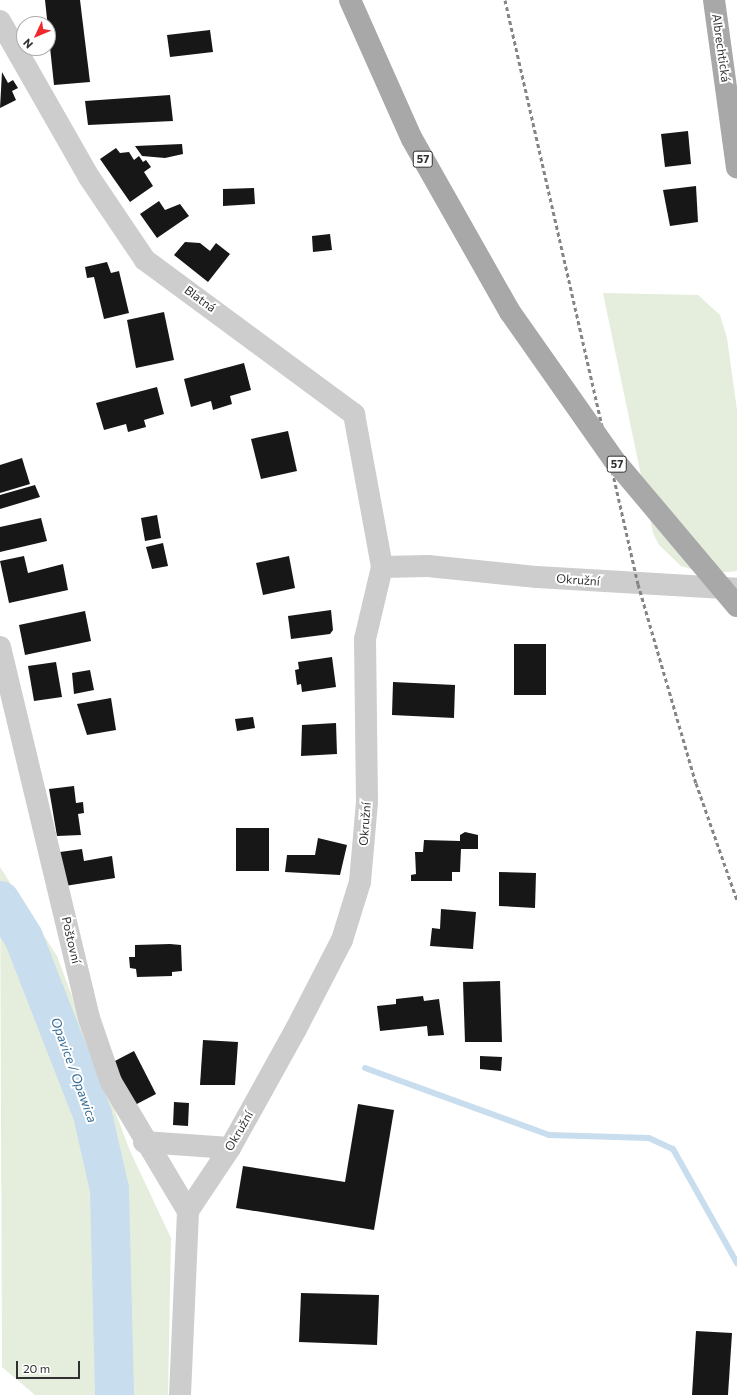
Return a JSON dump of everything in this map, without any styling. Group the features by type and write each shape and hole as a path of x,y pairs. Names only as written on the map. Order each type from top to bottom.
{"main road":[{"name":"57","path":"350,0 412,138 510,312 614,460 737,606"},
{"name":"Albrechtická","path":"714,0 737,167"}],"street":[{"name":"Blatná","path":"0,21 89,177 144,260 354,414 382,567"},
{"name":"Okružní","path":"188,1211 230,1148 342,940 360,882 367,802 365,639 382,567 428,566 545,578 737,589"},
{"name":"Poštovní","path":"0,647 89,1018 111,1082 144,1142 188,1211"},
{"path":"144,1142 230,1148"},
{"path":"180,1395 188,1211"}],"green space":[{"path":"603,293 698,295 720,315 727,338 737,410 737,571 707,574 681,566 659,545 653,533"},
{"path":"0,867 57,956 130,1151 171,1238 168,1395 35,1395 2,1367"}],"building":[{"path":"45,0 80,0 90,82 54,85 51,56 56,56 56,16 47,16"},
{"path":"210,30 213,52 170,57 167,35"},
{"path":"2,72 8,83 13,80 18,88 12,91 16,100 0,108"},
{"path":"170,95 173,121 88,125 85,101"},
{"path":"688,131 691,164 665,167 661,134"},
{"path":"182,144 183,154 165,158 142,156 135,146"},
{"path":"116,148 120,153 129,152 134,160 139,156 143,162 146,160 151,167 144,172 153,186 130,202 100,159"},
{"path":"696,186 698,222 670,226 663,190"},
{"path":"254,188 255,204 223,206 223,189"},
{"path":"159,201 165,210 180,204 189,216 157,238 140,214"},
{"path":"330,234 332,250 313,252 312,236"},
{"path":"185,242 200,243 210,251 216,243 230,254 208,282 174,255"},
{"path":"107,262 111,273 119,271 129,313 104,319 94,277 87,278 85,267"},
{"path":"164,312 174,360 136,368 127,320"},
{"path":"244,363 251,390 230,396 232,404 213,410 211,401 191,407 184,379"},
{"path":"157,387 164,414 144,420 146,427 128,432 126,424 104,430 96,403"},
{"path":"288,431 297,471 261,479 251,439"},
{"path":"22,458 30,484 0,493 0,465"},
{"path":"35,485 40,497 0,509 0,495"},
{"path":"157,515 161,538 145,541 141,518"},
{"path":"41,518 47,541 0,552 0,527"},
{"path":"163,543 168,566 152,569 146,547"},
{"path":"24,556 28,573 63,564 68,590 9,603 0,561"},
{"path":"289,556 295,588 263,595 256,563"},
{"path":"331,610 333,630 330,634 291,639 288,616"},
{"path":"85,611 91,641 25,655 19,625"},
{"path":"514,644 546,644 546,695 514,695"},
{"path":"332,657 336,687 302,692 301,684 297,685 295,670 299,669 298,662"},
{"path":"56,662 62,697 34,701 28,666"},
{"path":"90,670 94,690 74,694 72,673"},
{"path":"393,682 455,685 454,718 392,715"},
{"path":"111,698 116,730 87,735 77,704"},
{"path":"253,717 255,728 237,731 235,719"},
{"path":"336,723 337,754 301,756 302,725"},
{"path":"74,786 76,803 83,802 84,813 78,814 81,835 57,836 49,789"},
{"path":"236,828 269,828 269,871 236,871"},
{"path":"465,832 478,835 478,849 461,849 460,872 452,872 452,881 411,881 411,875 416,874 415,852 423,852 424,840 460,841 460,835"},
{"path":"318,838 347,845 340,875 285,872 287,855 315,855"},
{"path":"82,849 84,861 112,856 115,878 65,886 60,852"},
{"path":"499,872 536,873 535,908 499,906"},
{"path":"441,909 476,912 473,949 430,946 432,928 440,929"},
{"path":"135,945 181,945 182,971 172,972 172,976 137,977 136,969 130,968 129,957 135,957"},
{"path":"500,981 502,1042 465,1042 463,982"},
{"path":"423,996 424,1001 439,999 444,1035 428,1036 427,1026 380,1031 377,1006 396,1004 396,999"},
{"path":"203,1040 238,1042 235,1085 200,1085"},
{"path":"134,1051 156,1094 133,1106 111,1063"},
{"path":"480,1056 502,1057 501,1071 480,1069"},
{"path":"174,1102 189,1103 188,1126 173,1125"},
{"path":"358,1104 394,1110 374,1230 236,1208 243,1166 345,1182"},
{"path":"301,1293 379,1295 377,1345 299,1342"},
{"path":"696,1331 732,1333 728,1395 692,1395"}],"waterway":[{"name":"Opavice / Opawica","path":"0,900 23,937 92,1114 109,1189 114,1395"},
{"path":"365,1068 549,1135 649,1138 673,1149 737,1263"},
{"path":"92,1114 111,1118"}],"railway":[{"path":"505,0 638,584 696,783 737,900"}]}
